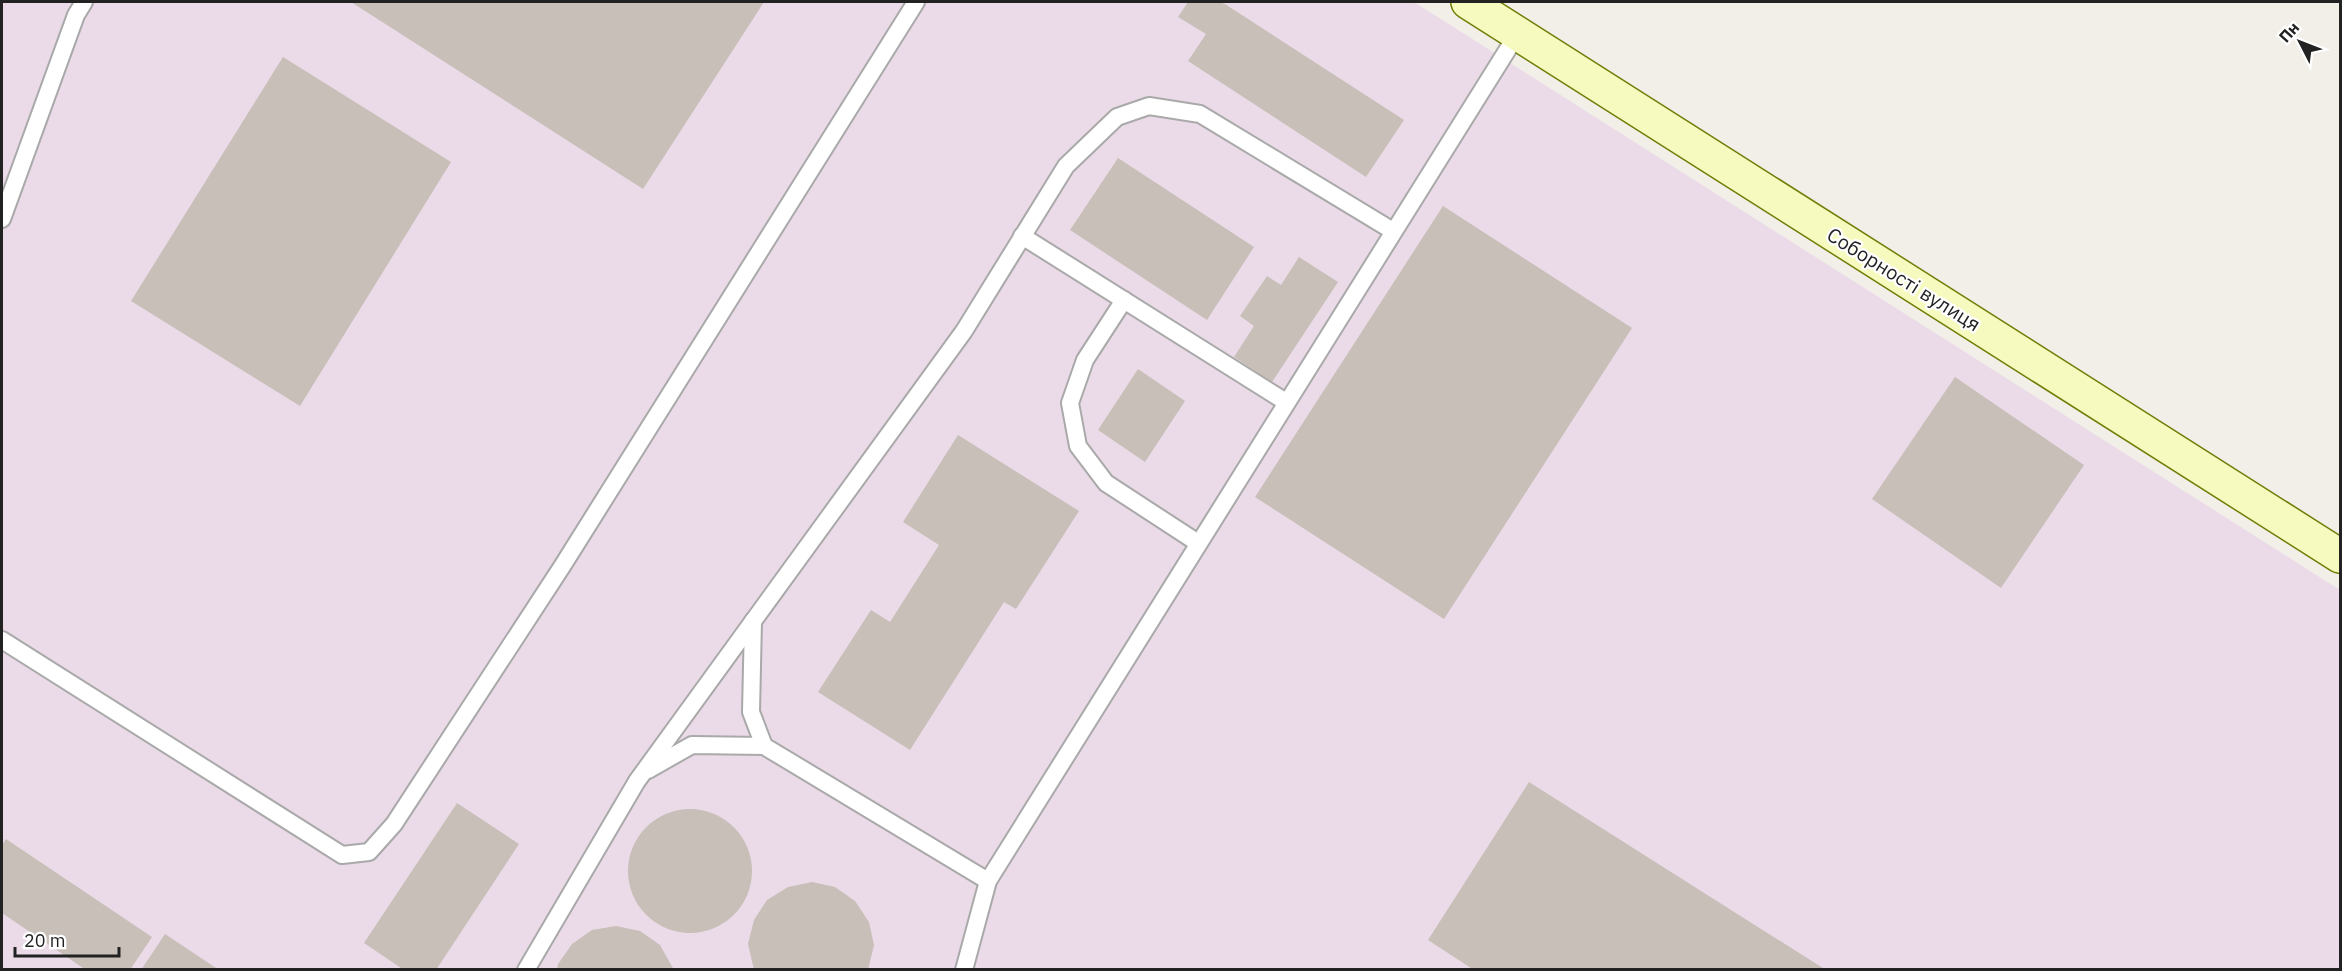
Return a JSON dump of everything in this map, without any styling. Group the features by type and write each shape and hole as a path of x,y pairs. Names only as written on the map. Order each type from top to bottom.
{"street":[{"name":"Соборності вулиця","path":"1468,2 2340,556"}],"lane":[{"path":"2,219 76,15 84,2"},
{"path":"2,640 342,855 369,852 394,824 563,565 916,2"},
{"path":"964,969 988,881 1518,33"},
{"path":"526,969 643,773 964,331 1066,166 1117,117 1149,106 1200,114 1393,231"},
{"path":"1022,236 1286,402"},
{"path":"1124,300 1085,360 1070,403 1078,446 1106,483 1198,543"},
{"path":"753,621 751,712 764,746"},
{"path":"643,773 692,745 764,746 988,881"}],"shaded area":[{"path":"2,2 1414,2 2340,590 2340,969 2,970"}],"building":[{"path":"351,2 764,2 643,189"},
{"path":"1188,2 1225,4 1404,120 1366,177 1188,61 1206,34 1178,17"},
{"path":"283,57 451,162 300,406 131,301"},
{"path":"1118,158 1254,247 1207,320 1070,230"},
{"path":"1443,206 1632,328 1444,619 1255,497"},
{"path":"1299,257 1338,282 1272,382 1234,357 1254,326 1240,316 1267,276 1281,285"},
{"path":"1138,369 1185,401 1145,462 1098,430"},
{"path":"1955,377 2084,465 2001,588 1872,499"},
{"path":"958,435 1079,511 1016,609 1004,602 910,750 818,692 871,610 890,622 939,545 903,522"},
{"path":"1529,782 1826,970 1474,970 1428,940"},
{"path":"457,803 519,844 436,970 404,970 364,943"},
{"path":"690,809 714,814 734,827 747,847 752,871 747,895 734,915 714,928 690,933 666,928 646,915 633,895 628,871 633,847 646,827 666,814"},
{"path":"6,839 152,937 130,970 86,970 2,913 2,845"},
{"path":"812,882 835,887 855,901 869,922 874,945 868,970 754,970 748,944 754,920 767,900 788,887"},
{"path":"616,926 640,931 660,945 674,970 557,970 558,964 572,944 592,930"},
{"path":"165,934 219,970 141,970"}]}
